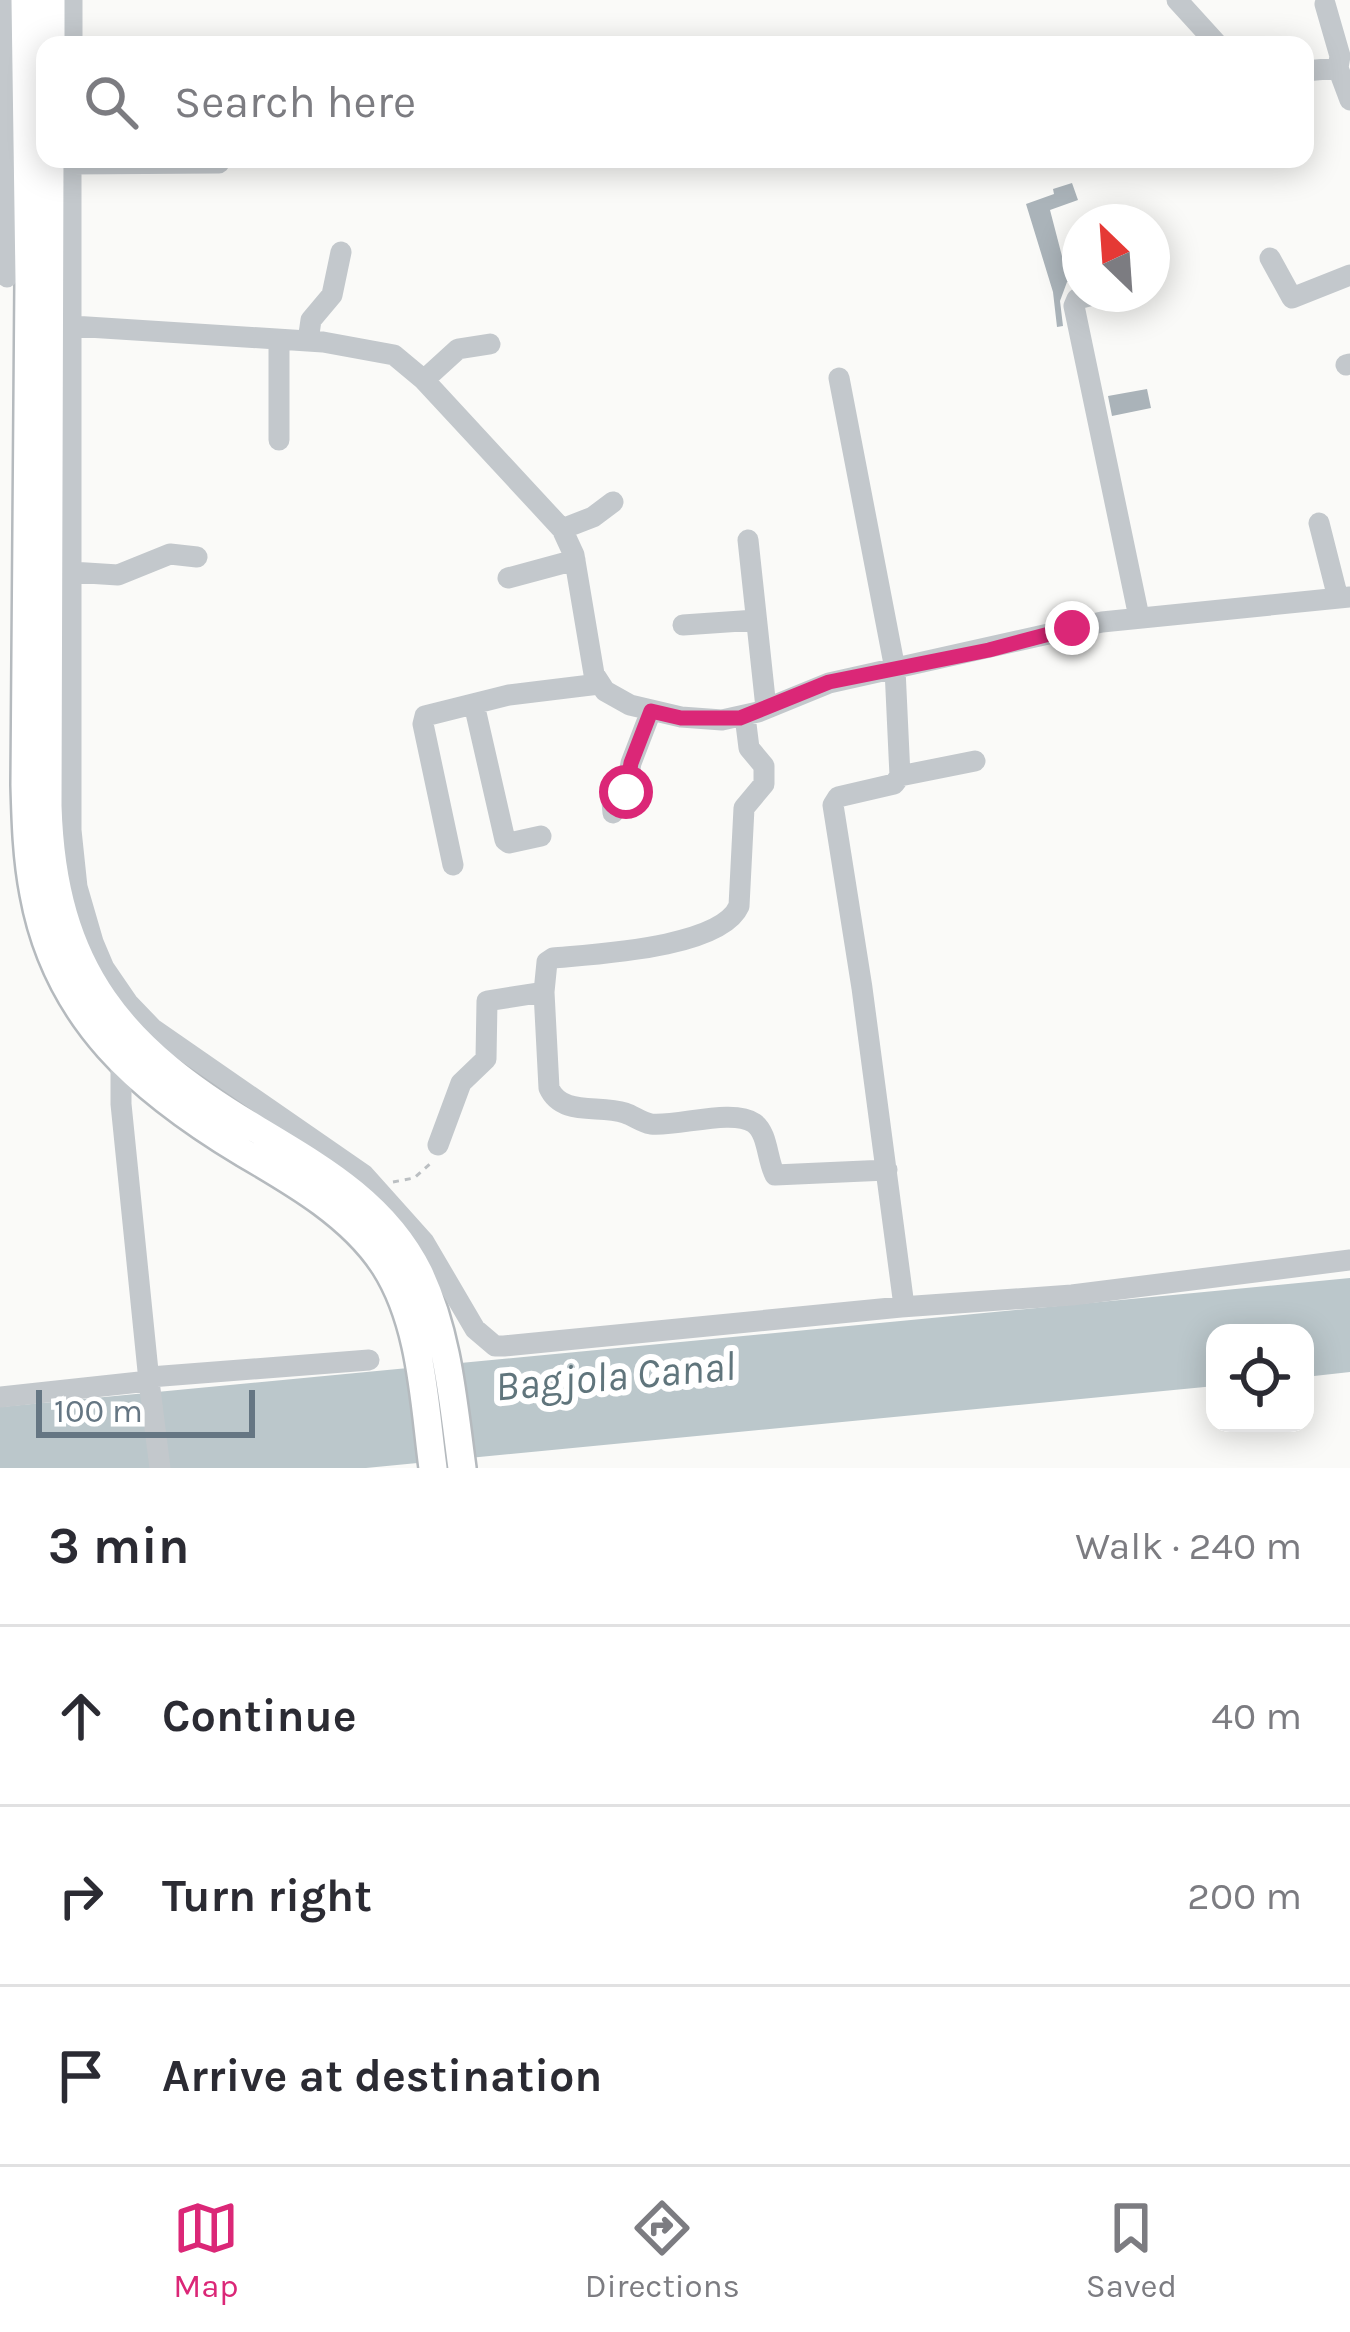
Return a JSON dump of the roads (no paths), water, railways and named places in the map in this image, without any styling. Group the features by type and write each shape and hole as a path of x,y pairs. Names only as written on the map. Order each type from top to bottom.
{"main road":[{"path":"25,0 48,806 58,902 83,968 137,1045 191,1087 322,1167 378,1214 419,1273 432,1355 461,1468"},
{"path":"51,0 51,36"},
{"path":"32,279 62,168"},
{"path":"432,1355 433,1468"}],"street":[{"path":"5,0 32,279 72,326 70,816 77,887 137,1045 340,1155 380,1190 445,1273 475,1329 495,1346 904,1306 1072,1295 1350,1260"},
{"path":"72,0 72,36"},
{"path":"1177,0 1210,36"},
{"path":"1325,4 1350,100"},
{"path":"308,341 311,320 332,295 341,252"},
{"path":"1270,258 1292,298 1350,275"},
{"path":"1075,312 1139,617"},
{"path":"72,326 308,341 394,355 424,380 562,529 575,560 598,684"},
{"path":"279,340 280,440"},
{"path":"424,380 458,349 490,344"},
{"path":"839,378 895,669 900,776 894,784 838,797 832,805 904,1306"},
{"path":"562,529 593,517 613,502"},
{"path":"454,866 424,719 429,714 598,684 631,705 651,711 722,720 755,712 814,687 1072,628 1344,597 1319,523"},
{"path":"748,540 756,620 755,712 749,748 764,766 764,784 744,808 739,906 722,926 651,947 547,962 549,1088 565,1106 611,1109 653,1124 729,1118 750,1121 760,1130 775,1175 886,1170"},
{"path":"71,572 118,575 170,554 197,557"},
{"path":"508,578 575,560"},
{"path":"683,626 756,620"},
{"path":"474,704 506,840 542,836"},
{"path":"613,813 612,802 626,792 631,763 651,711"},
{"path":"900,776 975,761"},
{"path":"441,1134 461,1083 487,1059 488,1001 544,992"},
{"path":"137,1045 121,1104 160,1468"},
{"path":"0,1397 369,1360"}],"water":[{"name":"Bagjola Canal","path":"1350,1278 1350,1372 1314,1376 1314,1324 1206,1324 1206,1387 366,1468 0,1468 0,1407"}]}
